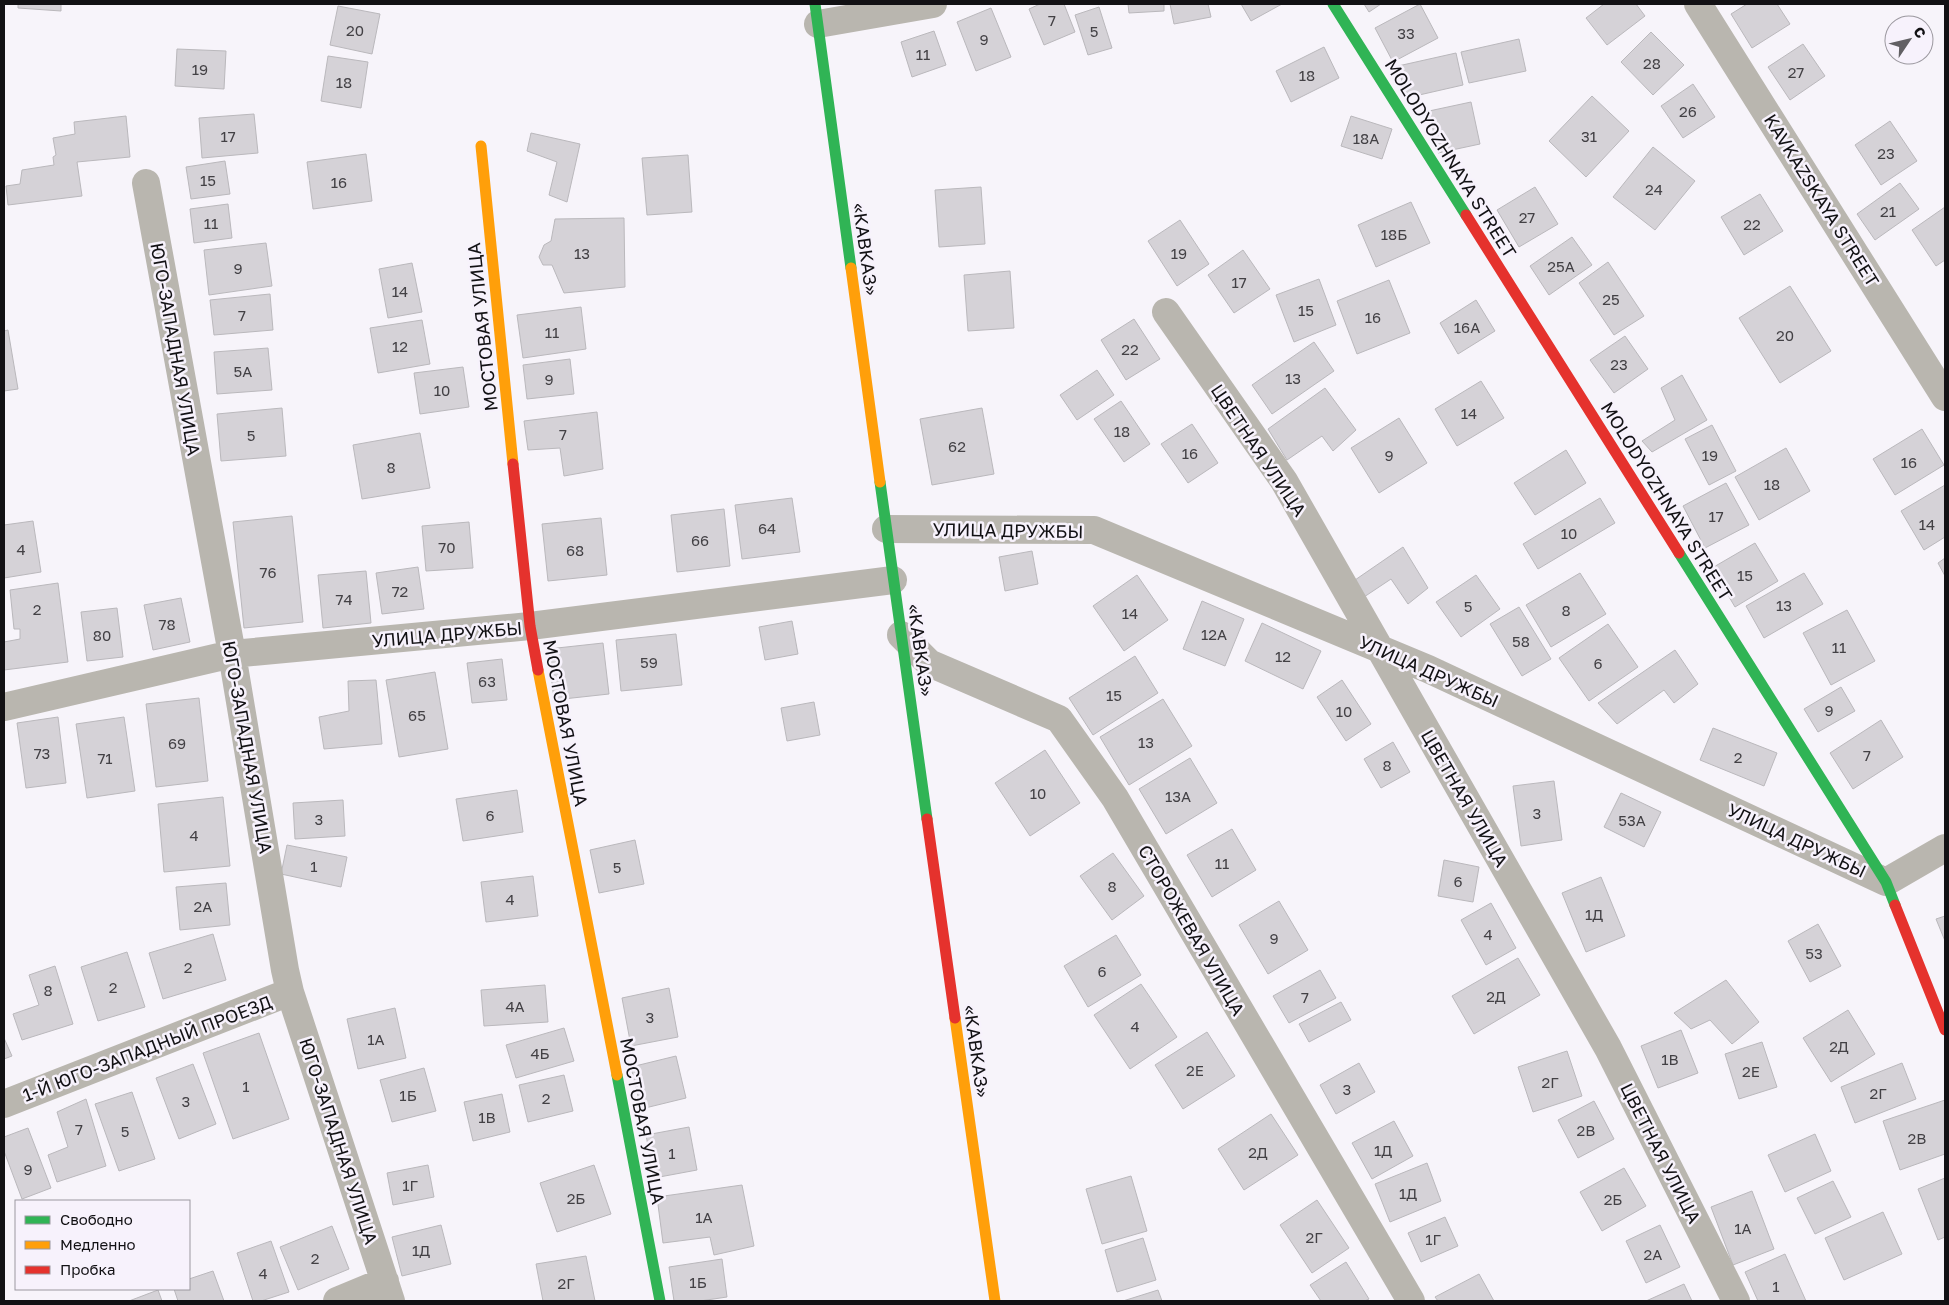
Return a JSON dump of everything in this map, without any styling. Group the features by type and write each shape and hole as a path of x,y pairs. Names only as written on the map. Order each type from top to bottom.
{"main road":[{"name":"MOLODYOZHNAYA STREET","path":"1333,4 1886,882 1945,1030"},
{"name":"«КАВКАЗ»","path":"817,14 893,580 995,1301"},
{"name":"МОСТОВАЯ УЛИЦА","path":"481,146 530,626 660,1301"}],"street":[{"path":"817,14 933,4"},
{"name":"KAVKAZSKAYA STREET","path":"1698,4 1945,397"},
{"name":"ЮГО-ЗАПАДНАЯ УЛИЦА","path":"146,183 232,654 283,960 290,992 388,1291"},
{"name":"ЦВЕТНАЯ УЛИЦА","path":"1166,312 1284,481 1608,1048 1736,1301"},
{"name":"УЛИЦА ДРУЖБЫ","path":"886,528 1094,530 1438,673 1886,882 1945,848"},
{"name":"УЛИЦА ДРУЖБЫ","path":"4,707 232,654 530,626 893,580"},
{"name":"СТОРОЖЕВАЯ УЛИЦА","path":"901,635 929,663 1059,719 1115,798 1411,1301"},
{"name":"1-Й ЮГО-ЗАПАДНЫЙ ПРОЕЗД","path":"4,1104 290,992"},
{"path":"337,1301 388,1291"}],"building":[{"path":"18,4 61,4 61,11 18,8"},
{"path":"1040,4 1064,4 1075,32 1044,45 1029,9"},
{"path":"1128,4 1164,4 1164,11 1129,13"},
{"path":"1170,4 1208,4 1211,17 1174,24"},
{"path":"1241,4 1282,4 1251,21"},
{"path":"1364,4 1381,4 1369,12"},
{"path":"1420,4 1438,38 1393,62 1375,28"},
{"path":"1604,4 1636,4 1645,16 1607,45 1586,18"},
{"path":"1747,4 1777,4 1790,24 1752,48 1731,14"},
{"path":"338,6 380,14 372,54 330,45"},
{"path":"1099,7 1112,48 1088,55 1075,15"},
{"path":"991,8 1011,57 976,71 957,22"},
{"path":"934,31 946,65 912,77 901,42"},
{"path":"1651,32 1684,65 1653,95 1621,62"},
{"path":"1519,39 1526,71 1469,83 1461,52"},
{"path":"1803,44 1825,76 1790,100 1768,67"},
{"path":"1324,47 1339,78 1291,102 1276,71"},
{"path":"177,49 226,51 224,89 175,86"},
{"path":"1456,53 1463,85 1406,98 1398,66"},
{"path":"328,56 368,62 361,108 321,101"},
{"path":"1693,84 1715,117 1683,138 1661,106"},
{"path":"1592,96 1629,131 1586,177 1549,141"},
{"path":"1471,102 1480,144 1438,153 1429,111"},
{"path":"254,114 258,153 202,158 199,118"},
{"path":"126,116 130,157 77,162 82,196 8,205 6,186 20,184 22,170 54,165 53,157 56,155 53,138 75,134 74,122"},
{"path":"1351,116 1392,129 1382,159 1341,146"},
{"path":"1890,121 1917,161 1881,185 1855,145"},
{"path":"531,133 580,144 567,202 549,195 557,162 527,151"},
{"path":"1653,147 1695,181 1655,230 1613,197"},
{"path":"366,154 372,201 313,209 307,162"},
{"path":"688,155 692,212 647,215 642,158"},
{"path":"225,161 230,194 191,199 186,167"},
{"path":"1900,183 1919,209 1875,240 1857,214"},
{"path":"981,187 985,244 939,247 935,190"},
{"path":"1535,187 1558,224 1519,247 1497,210"},
{"path":"1760,194 1783,231 1744,255 1721,217"},
{"path":"1411,202 1430,243 1376,267 1358,225"},
{"path":"228,204 232,238 194,243 190,209"},
{"path":"1945,207 1945,260 1936,266 1912,230"},
{"path":"624,218 625,287 564,293 552,265 543,265 539,257 544,245 551,241 555,219"},
{"path":"1180,220 1209,264 1177,286 1148,241"},
{"path":"1572,237 1592,265 1549,295 1530,266"},
{"path":"266,243 272,286 209,295 204,250"},
{"path":"1243,250 1270,289 1234,313 1208,275"},
{"path":"1608,262 1644,316 1614,335 1579,283"},
{"path":"412,263 422,312 388,318 379,269"},
{"path":"1010,271 1014,328 968,331 964,275"},
{"path":"1319,279 1336,325 1294,342 1276,295"},
{"path":"1389,280 1410,333 1357,354 1337,301"},
{"path":"1790,286 1831,351 1780,383 1739,318"},
{"path":"270,294 273,330 214,335 210,300"},
{"path":"1476,300 1495,331 1458,354 1440,323"},
{"path":"581,307 586,349 523,358 517,315"},
{"path":"1134,319 1160,359 1126,380 1101,340"},
{"path":"422,320 430,364 378,373 370,328"},
{"path":"8,330 18,389 4,391 4,331"},
{"path":"1625,336 1648,369 1614,393 1590,360"},
{"path":"1314,342 1334,371 1272,414 1252,385"},
{"path":"268,348 272,390 217,394 214,352"},
{"path":"570,359 574,394 527,399 523,365"},
{"path":"463,367 469,407 420,414 414,373"},
{"path":"1097,370 1114,395 1077,420 1060,395"},
{"path":"1682,375 1707,420 1652,452 1642,441 1675,420 1661,388"},
{"path":"1481,381 1504,418 1457,446 1435,409"},
{"path":"1325,388 1356,430 1333,451 1322,436 1287,460 1268,429"},
{"path":"1121,401 1150,444 1124,462 1094,419"},
{"path":"282,408 286,456 221,461 217,414"},
{"path":"982,408 994,474 932,485 920,419"},
{"path":"597,412 603,469 564,476 560,448 528,450 524,421"},
{"path":"1399,418 1427,463 1379,493 1351,448"},
{"path":"1192,424 1218,463 1188,483 1161,444"},
{"path":"1712,425 1736,471 1709,485 1685,439"},
{"path":"1922,429 1944,465 1895,495 1873,459"},
{"path":"420,433 430,488 362,499 353,445"},
{"path":"1786,448 1810,491 1759,520 1735,477"},
{"path":"1566,450 1586,483 1535,515 1514,483"},
{"path":"1726,483 1749,525 1705,548 1683,506"},
{"path":"1945,485 1945,537 1924,550 1901,511"},
{"path":"792,498 800,552 742,559 735,505"},
{"path":"1600,498 1615,523 1538,569 1523,544"},
{"path":"724,509 730,566 677,572 671,515"},
{"path":"292,516 303,622 244,628 233,522"},
{"path":"601,518 607,575 548,581 542,524"},
{"path":"33,521 41,572 4,578 4,525"},
{"path":"469,522 473,568 426,571 422,526"},
{"path":"1755,543 1778,581 1735,607 1712,568"},
{"path":"1403,547 1428,588 1408,604 1391,579 1364,597 1355,580"},
{"path":"1032,551 1038,584 1005,591 999,557"},
{"path":"1945,558 1945,576 1938,563"},
{"path":"418,567 424,609 382,614 376,573"},
{"path":"366,571 371,623 323,628 318,575"},
{"path":"1580,573 1606,614 1551,647 1526,605"},
{"path":"1804,573 1823,604 1764,638 1746,606"},
{"path":"1137,575 1168,620 1124,651 1093,606"},
{"path":"1476,575 1500,609 1461,637 1436,602"},
{"path":"58,583 68,662 4,670 4,642 20,639 20,629 14,629 10,590"},
{"path":"181,598 190,642 153,650 144,605"},
{"path":"1202,601 1244,619 1225,666 1183,649"},
{"path":"1519,607 1551,659 1522,676 1490,624"},
{"path":"117,608 123,657 87,661 81,612"},
{"path":"1847,610 1875,661 1831,685 1803,633"},
{"path":"792,621 798,654 765,660 759,627"},
{"path":"1262,623 1321,651 1303,689 1245,661"},
{"path":"1608,624 1638,667 1589,701 1559,658"},
{"path":"676,634 682,685 621,691 616,640"},
{"path":"603,643 609,694 554,700 548,649"},
{"path":"1675,650 1698,684 1674,703 1664,690 1617,724 1598,703"},
{"path":"1135,656 1158,693 1093,735 1069,698"},
{"path":"502,659 507,700 472,703 467,663"},
{"path":"435,672 448,749 399,757 386,680"},
{"path":"376,680 382,744 324,749 319,717 349,711 348,681"},
{"path":"1342,680 1371,724 1346,741 1317,697"},
{"path":"1841,687 1855,711 1818,732 1804,709"},
{"path":"199,698 208,781 156,787 146,704"},
{"path":"1163,699 1192,746 1129,785 1100,737"},
{"path":"814,702 820,735 787,741 781,708"},
{"path":"58,717 66,783 26,788 17,723"},
{"path":"124,717 135,791 87,798 76,724"},
{"path":"1881,720 1903,757 1853,789 1830,753"},
{"path":"1713,728 1777,753 1764,786 1700,760"},
{"path":"1393,742 1410,772 1381,788 1364,759"},
{"path":"1045,750 1080,803 1030,836 995,783"},
{"path":"1190,758 1217,803 1166,834 1139,789"},
{"path":"1554,781 1562,840 1521,846 1513,786"},
{"path":"517,790 523,832 463,841 456,799"},
{"path":"1621,793 1661,812 1644,847 1604,827"},
{"path":"223,797 230,866 164,872 158,804"},
{"path":"343,800 345,836 295,839 293,803"},
{"path":"1232,829 1256,870 1212,897 1187,855"},
{"path":"635,840 644,884 599,893 590,850"},
{"path":"287,845 347,857 341,887 281,874"},
{"path":"1113,853 1144,896 1112,920 1080,876"},
{"path":"1444,860 1479,867 1473,902 1438,896"},
{"path":"533,876 538,916 486,922 481,882"},
{"path":"1601,877 1625,936 1586,952 1562,893"},
{"path":"226,883 230,925 180,930 176,887"},
{"path":"1279,901 1308,950 1268,974 1239,925"},
{"path":"1491,903 1516,948 1486,965 1461,920"},
{"path":"1945,916 1945,941 1936,919"},
{"path":"1818,924 1841,966 1810,982 1788,941"},
{"path":"213,934 226,980 163,999 149,953"},
{"path":"1116,935 1141,975 1088,1007 1064,966"},
{"path":"127,952 145,1007 98,1021 81,967"},
{"path":"1518,958 1540,995 1474,1034 1452,996"},
{"path":"55,966 73,1024 22,1040 13,1014 39,1005 29,975"},
{"path":"1320,970 1336,998 1289,1023 1273,996"},
{"path":"1726,980 1759,1022 1732,1044 1710,1020 1691,1029 1674,1013"},
{"path":"1141,984 1177,1037 1130,1069 1094,1015"},
{"path":"545,985 548,1022 484,1026 481,990"},
{"path":"669,988 678,1037 631,1046 622,998"},
{"path":"1341,1002 1351,1020 1309,1042 1299,1024"},
{"path":"395,1008 406,1058 358,1069 347,1019"},
{"path":"1848,1010 1875,1054 1831,1082 1803,1038"},
{"path":"564,1028 574,1061 516,1078 506,1045"},
{"path":"1681,1030 1698,1073 1658,1088 1641,1046"},
{"path":"1207,1032 1235,1076 1183,1109 1155,1065"},
{"path":"259,1033 289,1119 233,1139 203,1053"},
{"path":"4,1038 12,1056 4,1059"},
{"path":"1762,1042 1777,1087 1739,1099 1725,1054"},
{"path":"1567,1051 1582,1096 1533,1112 1518,1067"},
{"path":"676,1056 686,1098 641,1109 631,1067"},
{"path":"1359,1063 1375,1092 1336,1114 1320,1085"},
{"path":"1902,1063 1916,1099 1855,1123 1841,1087"},
{"path":"193,1064 216,1124 179,1139 156,1078"},
{"path":"424,1068 436,1111 392,1122 380,1080"},
{"path":"564,1075 573,1111 528,1122 519,1085"},
{"path":"132,1092 155,1159 119,1171 95,1104"},
{"path":"502,1094 510,1132 473,1141 464,1102"},
{"path":"86,1099 106,1166 57,1182 48,1155 68,1147 57,1112"},
{"path":"1945,1100 1945,1154 1900,1170 1883,1121"},
{"path":"1594,1101 1614,1139 1578,1158 1558,1120"},
{"path":"1271,1114 1298,1155 1244,1190 1218,1149"},
{"path":"1394,1121 1413,1156 1372,1179 1352,1143"},
{"path":"689,1127 697,1170 654,1178 646,1135"},
{"path":"28,1128 51,1188 22,1199 4,1151 4,1137"},
{"path":"1815,1134 1831,1171 1785,1192 1768,1155"},
{"path":"1427,1163 1441,1201 1390,1222 1375,1184"},
{"path":"428,1165 434,1197 393,1205 387,1173"},
{"path":"594,1165 611,1214 557,1232 540,1183"},
{"path":"1624,1168 1646,1206 1602,1231 1580,1192"},
{"path":"1131,1176 1147,1231 1102,1244 1086,1189"},
{"path":"1945,1178 1945,1237 1938,1240 1918,1189"},
{"path":"1833,1181 1851,1217 1815,1234 1797,1198"},
{"path":"742,1185 754,1246 714,1255 710,1237 663,1243 657,1197"},
{"path":"1752,1191 1774,1249 1733,1265 1711,1207"},
{"path":"1317,1200 1349,1248 1312,1273 1280,1225"},
{"path":"1883,1212 1902,1254 1844,1280 1825,1238"},
{"path":"1445,1217 1458,1246 1421,1262 1408,1233"},
{"path":"441,1225 451,1264 402,1276 392,1237"},
{"path":"1660,1225 1680,1267 1646,1283 1626,1241"},
{"path":"332,1226 349,1269 298,1290 280,1247"},
{"path":"1143,1238 1156,1280 1117,1292 1105,1250"},
{"path":"271,1241 289,1292 261,1301 253,1301 237,1253"},
{"path":"1785,1254 1806,1301 1758,1301 1745,1272"},
{"path":"586,1256 595,1301 543,1301 536,1264"},
{"path":"722,1259 727,1297 700,1301 674,1301 669,1267"},
{"path":"1346,1262 1369,1299 1365,1301 1321,1301 1310,1285"},
{"path":"213,1271 224,1301 178,1301 174,1290 190,1290 190,1279"},
{"path":"1479,1274 1494,1301 1438,1301 1435,1297"},
{"path":"1684,1284 1692,1301 1646,1301"},
{"path":"158,1290 162,1301 129,1301"},
{"path":"1158,1290 1162,1301 1123,1301"}],"traffic: fast":[{"path":"815,4 851,268"},
{"path":"1333,4 1466,215"},
{"path":"880,482 927,819"},
{"path":"1679,553 1886,882 1895,905"},
{"path":"617,1075 660,1301"}],"traffic: slow":[{"path":"481,146 513,464"},
{"path":"851,268 880,482"},
{"path":"538,670 617,1075"},
{"path":"955,1018 995,1301"}],"traffic: jam":[{"path":"1466,215 1679,553"},
{"path":"513,464 530,626 538,670"},
{"path":"927,819 955,1018"},
{"path":"1895,905 1945,1030"}]}
